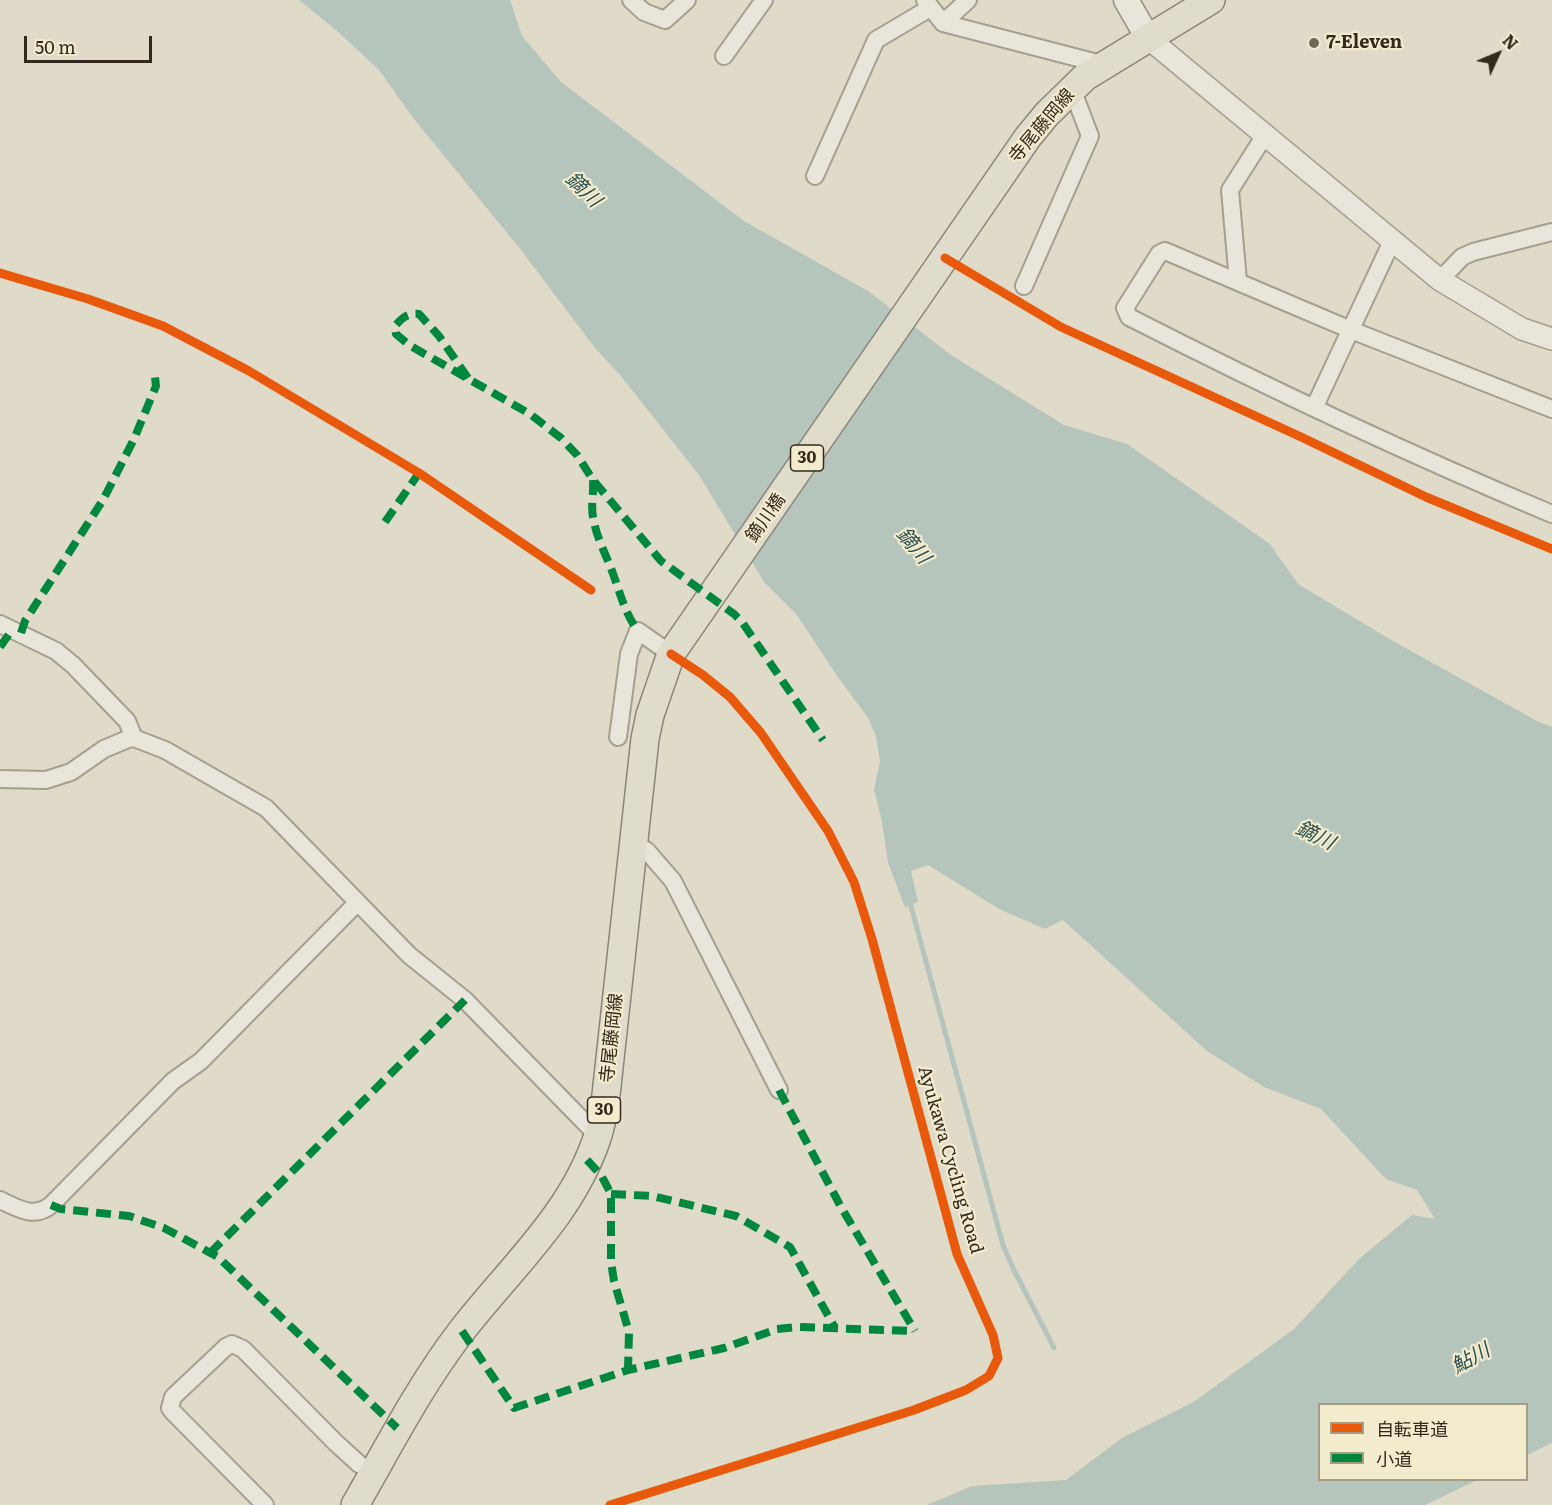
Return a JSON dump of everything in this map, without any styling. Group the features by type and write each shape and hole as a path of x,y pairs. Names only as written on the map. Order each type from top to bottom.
{"main road":[{"path":"1126,0 1148,38"},
{"name":"寺尾藤岡線","path":"937,269 1028,137 1068,93 1085,77 1211,0"},
{"name":"鏑川橋","path":"674,651 937,269"},
{"name":"寺尾藤岡線","path":"356,1505 398,1428 439,1362 560,1210 579,1179 598,1136 605,1104 645,739 650,715 674,651"}],"street":[{"path":"632,0 644,12 665,20 687,0"},
{"path":"943,22 968,0"},
{"path":"724,56 758,2"},
{"path":"815,176 876,40 928,4 943,22 1105,65"},
{"path":"1148,38 1440,280 1522,329 1552,339"},
{"path":"1024,286 1090,136 1077,102 1068,93"},
{"path":"1238,280 1230,190 1265,135"},
{"path":"1440,280 1462,257 1473,252 1552,232"},
{"path":"1314,408 1393,239"},
{"path":"1552,410 1351,330 1238,280 1165,251 1159,254 1125,308 1129,317 1220,363 1438,466 1552,514"},
{"path":"0,624 56,651 73,665 127,721 134,738"},
{"path":"618,737 629,654 638,631 674,651"},
{"path":"0,779 46,780 71,772 104,749 128,738 134,738 165,750 266,808 409,955 465,1000 598,1136"},
{"path":"634,842 647,851 673,881 779,1090"},
{"path":"0,1200 20,1209 34,1212 45,1210 173,1081 201,1061 357,903"},
{"path":"265,1505 170,1408 173,1397 232,1344 243,1349 336,1443 359,1464 374,1473"}],"water":[{"path":"299,0 510,0 522,36 561,82 744,221 868,291 951,355 1064,425 1127,444 1270,544 1298,584 1393,641 1537,721 1552,727 1552,1443 1528,1455 1528,1403 1318,1403 1318,1481 1475,1481 1425,1505 927,1505 972,1486 1066,1480 1122,1438 1195,1401 1294,1329 1360,1258 1412,1215 1435,1219 1417,1190 1386,1179 1321,1109 1264,1087 1207,1051 1063,920 1045,929 999,909 928,865 911,871 918,902 905,907 888,863 874,789 880,762 876,736 868,718 797,615 764,582 699,475 620,375 595,348 521,250 414,119 379,70"}],"waterway":[{"path":"909,899 1003,1245 1054,1348"}],"marked path":[{"path":"468,378 439,336 419,314 411,314 395,326 396,334 409,345 530,414 561,438 661,561 742,622 823,740"},
{"path":"21,633 25,621 103,500 134,439 156,386 155,377"},
{"path":"385,522 419,473"},
{"path":"593,480 592,511 595,528 626,609 638,631"},
{"path":"0,647 12,630"},
{"path":"210,1253 465,1000"},
{"path":"779,1090 841,1207 915,1331"},
{"path":"587,1160 601,1175 611,1194 611,1262 614,1281 629,1332 628,1370"},
{"path":"611,1194 652,1196 736,1216 790,1247 835,1328"},
{"path":"51,1205 61,1209 129,1216 164,1228 218,1257 397,1428"},
{"path":"462,1331 514,1408 628,1370 724,1348 777,1329 798,1327 915,1331"}],"cycle path":[{"path":"945,258 1061,327 1426,497 1552,549"},
{"path":"0,273 88,299 163,326 249,371 419,473 591,590"},
{"name":"Ayukawa Cycling Road","path":"610,1505 914,1410 966,1390 989,1376 998,1358 993,1335 957,1254 872,939 854,882 828,831 761,733 730,697 703,675 671,654"}],"place":[{"name":"7-Eleven","path":"1314,43"}],"water label":[{"name":"鏑川","path":"583,190"},
{"name":"鏑川","path":"913,546"},
{"name":"鏑川","path":"1315,836"},
{"name":"鮎川","path":"1471,1359"}]}
